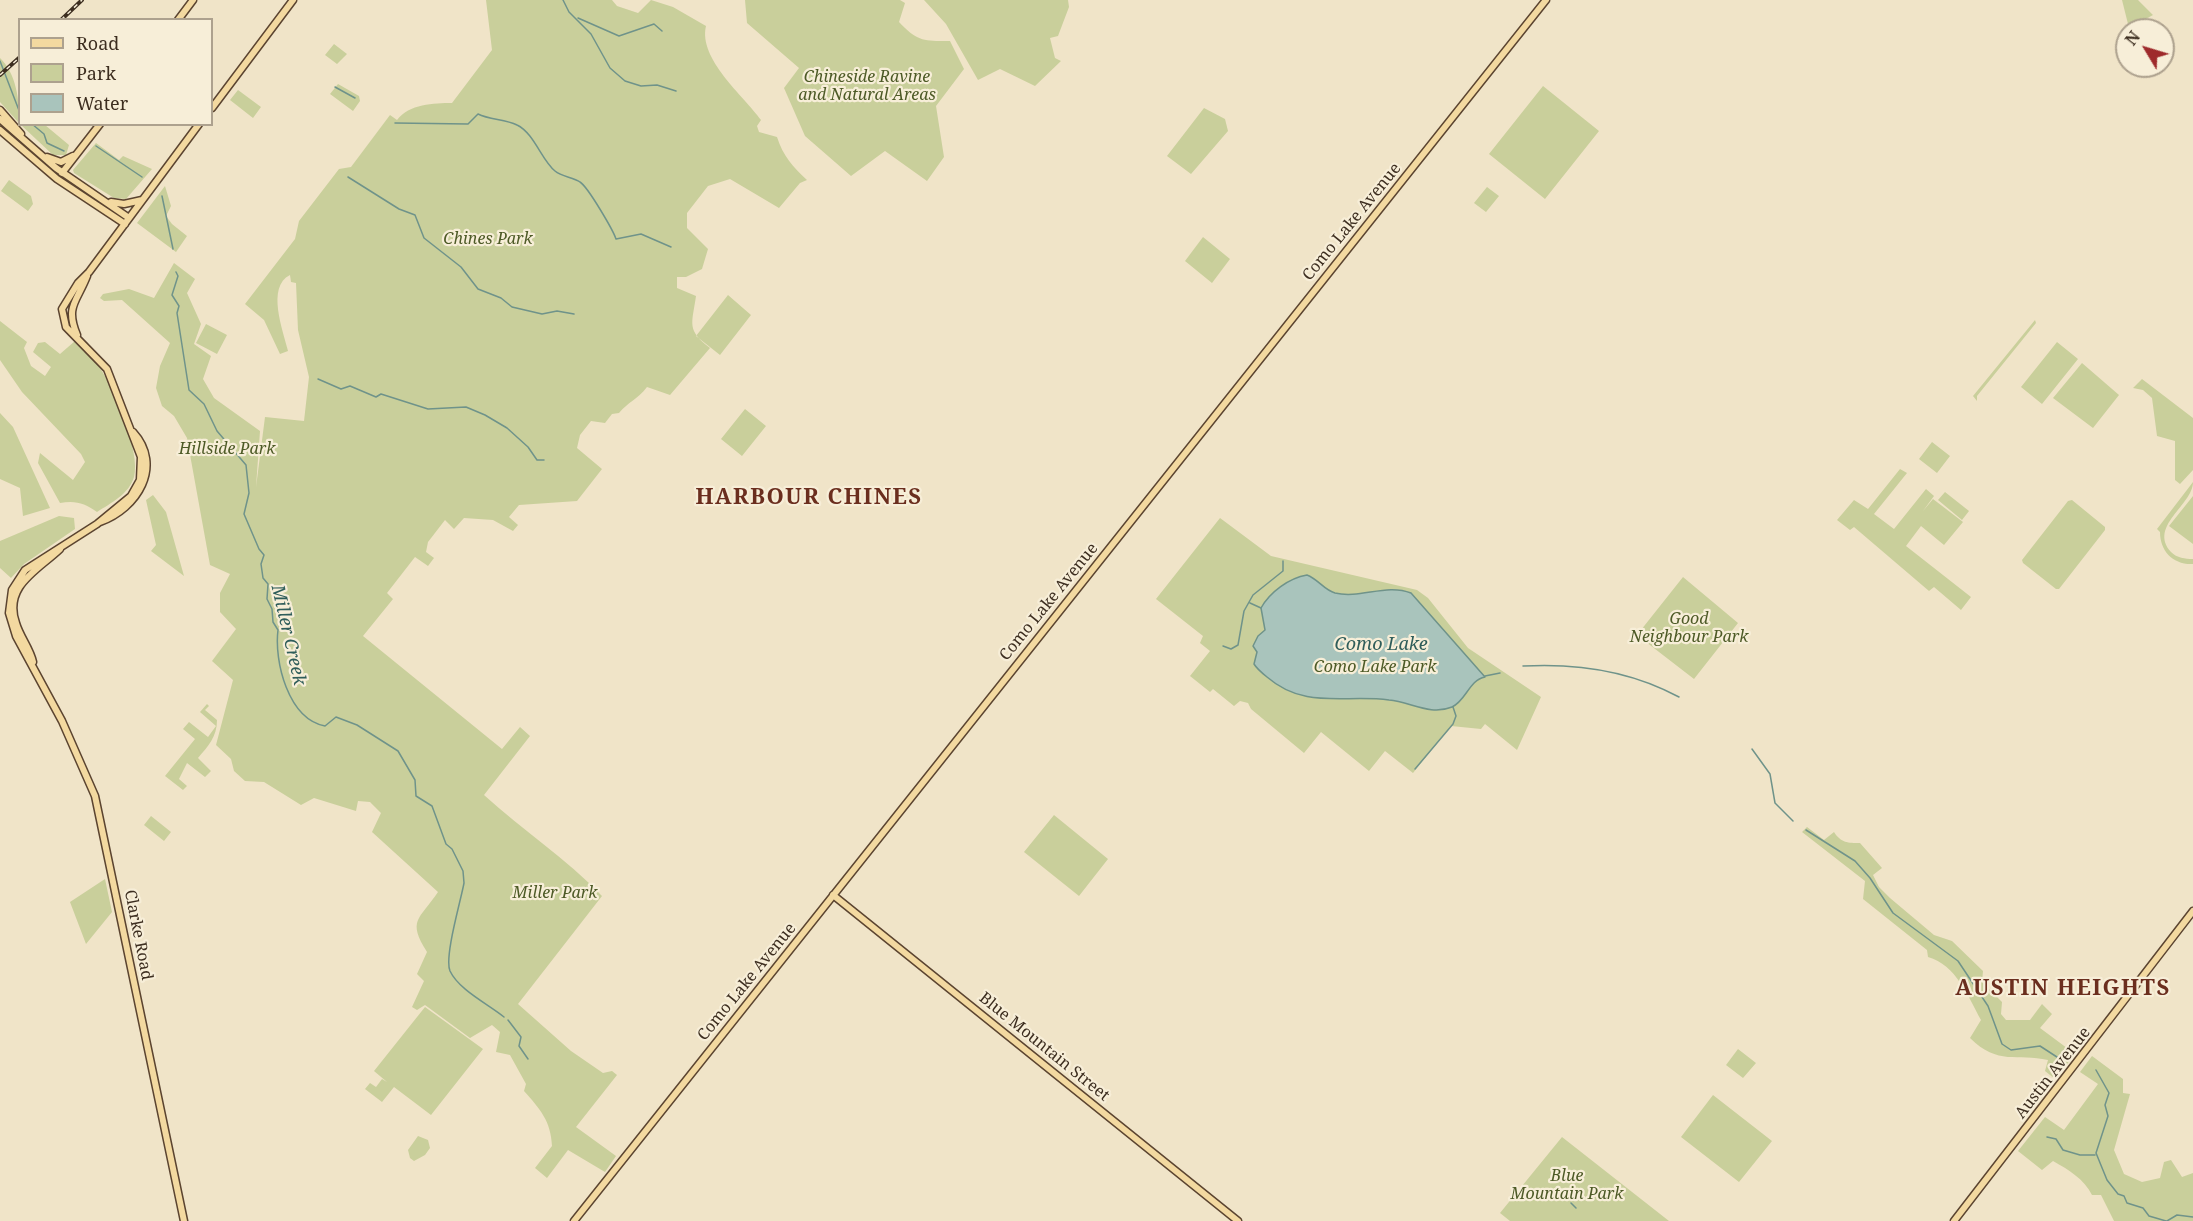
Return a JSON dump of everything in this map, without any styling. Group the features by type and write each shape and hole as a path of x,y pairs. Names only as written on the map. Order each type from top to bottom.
{"main road":[{"path":"180,18 193,0"},
{"path":"213,107 293,0"},
{"name":"Como Lake Avenue","path":"574,1221 1546,0"},
{"path":"0,110 27,142"},
{"path":"0,119 62,172 108,201 127,221"},
{"path":"53,176 62,172 98,126"},
{"path":"77,337 71,321 71,308 88,272 198,126"},
{"path":"0,130 53,176 127,221"},
{"path":"41,155 61,162 79,151"},
{"path":"108,201 121,204 142,200"},
{"name":"Clarke Road","path":"88,272 65,300 62,311 63,321 107,369 146,458 144,484 130,504 25,570 10,596 9,614 11,625 87,772 95,796 184,1221"},
{"name":"Blue Mountain Street","path":"833,895 1238,1221"},
{"name":"Austin Avenue","path":"1954,1221 2193,911"}],"green space":[{"path":"486,0 612,0 617,6 638,13 651,0 673,7 706,26 705,39 715,64 761,120 757,126 759,132 777,137 789,161 807,180 800,183 779,208 730,179 708,186 687,213 687,228 708,249 702,269 686,277 677,277 677,288 696,296 692,326 697,336 710,348 670,395 647,387 619,413 612,414 605,423 591,421 580,435 577,448 602,469 577,501 519,505 509,517 518,525 513,531 493,520 464,518 454,529 445,520 428,542 426,552 434,558 428,566 415,557 387,593 393,599 363,636 502,749 520,727 530,736 484,795 602,896 518,1004 571,1051 603,1073 612,1071 617,1075 576,1127 616,1156 605,1172 568,1150 547,1178 535,1168 552,1146 547,1122 524,1091 526,1084 510,1055 496,1052 500,1032 492,1025 470,1038 425,1005 417,1010 412,1007 424,981 417,974 427,952 418,933 418,920 438,892 372,832 381,813 370,802 358,801 356,811 314,798 301,805 264,782 245,781 234,771 231,759 216,745 233,680 212,661 236,629 220,612 220,593 230,574 210,565 187,438 174,416 162,406 156,388 160,366 170,343 122,300 104,301 100,298 103,294 129,289 154,298 174,263 195,279 187,293 201,324 194,344 211,356 203,379 214,398 260,431 256,487 265,417 304,421 309,377 298,330 296,283 291,282 290,275 279,289 278,299 280,321 288,351 280,354 264,320 245,304 295,239 299,221 339,169 351,167 390,115 397,120 415,108 430,104 452,103 492,50"},
{"name":"Chineside Ravine and Natural Areas","path":"745,0 900,0 905,3 899,22 911,33 922,39 950,41 964,69 936,106 944,157 927,181 885,151 851,176 805,136 784,88 799,68 747,23"},
{"name":"Chineside Ravine and Natural Areas","path":"924,0 1068,0 1069,7 1058,36 1050,38 1055,58 1061,61 1035,86 1000,69 978,80 946,24"},
{"path":"2122,0 2138,0 2153,15 2147,18 2126,18"},
{"path":"334,44 347,54 337,64 325,55"},
{"path":"0,58 10,71 16,88 18,122 0,102"},
{"path":"338,84 359,96 360,101 353,111 330,94"},
{"path":"1543,86 1599,131 1545,199 1489,154"},
{"path":"238,90 261,107 253,118 230,100"},
{"path":"1204,108 1225,119 1228,131 1191,174 1167,156"},
{"path":"22,126 46,126 69,145 66,155 53,155"},
{"path":"96,143 119,160 123,156 152,169 126,199 114,198 74,173 73,170"},
{"path":"9,180 31,196 33,204 28,211 1,191"},
{"path":"165,186 171,206 166,216 187,236 176,252 137,223"},
{"path":"1487,187 1499,196 1486,212 1474,203"},
{"path":"1203,237 1230,259 1212,283 1185,261"},
{"path":"728,295 751,315 720,355 696,336"},
{"path":"2035,320 2036,323 1977,396 1977,401 1973,396"},
{"path":"0,321 27,342 24,348 31,366 45,376 51,367 33,352 38,343 45,342 60,354 75,341 97,364 106,378 125,421 134,452 135,466 134,477 128,488 119,498 97,512 80,503 60,503 38,463 40,453 73,480 85,462 81,454 22,392 0,360"},
{"path":"206,324 227,335 217,354 196,343"},
{"path":"2057,342 2078,359 2042,404 2021,387"},
{"path":"2082,363 2119,395 2093,428 2053,398"},
{"path":"2142,379 2193,418 2193,470 2180,484 2175,480 2175,441 2157,436 2152,398 2143,390 2133,388"},
{"path":"745,409 766,426 742,456 721,439"},
{"path":"0,413 13,427 50,508 23,516 20,488 0,479"},
{"path":"1932,442 1950,456 1937,473 1919,459"},
{"path":"1900,469 1907,473 1874,514 1894,529 1926,489 1934,496 1923,511 1933,499 1963,522 1944,545 1921,526 1906,546 1971,597 1961,610 1934,587 1929,591 1854,527 1850,530 1837,520 1854,500 1868,509"},
{"path":"2193,482 2191,491 2168,524 2165,533 2165,542 2171,552 2181,558 2193,559 2193,564 2186,564 2169,556 2162,545 2160,532 2157,529"},
{"path":"1945,492 1969,511 1962,520 1938,500"},
{"path":"153,495 166,512 184,576 151,551 156,545 146,500"},
{"path":"2193,496 2193,544 2169,526"},
{"path":"2072,500 2105,527 2105,530 2059,589 2056,589 2022,560 2068,501"},
{"path":"59,516 74,518 75,529 24,564 11,578 0,568 0,541"},
{"name":"Como Lake Park","path":"1220,518 1271,556 1417,590 1428,598 1468,648 1541,697 1517,750 1485,724 1481,729 1451,726 1413,773 1385,751 1369,771 1321,732 1304,753 1251,709 1248,703 1240,701 1234,706 1213,689 1210,692 1190,676 1210,651 1200,643 1203,636 1156,599"},
{"name":"Good Neighbour Park","path":"1683,577 1738,623 1694,679 1637,635"},
{"path":"207,704 209,706 205,710 217,720 217,726 211,741 198,758 211,771 205,777 187,763 179,779 187,786 183,790 165,776 195,739 183,729 189,722 208,737 216,726 200,712"},
{"path":"1054,815 1108,859 1079,896 1024,852"},
{"path":"151,816 171,832 164,841 144,825"},
{"path":"1807,827 1824,840 1834,832 1845,842 1860,843 1882,868 1873,875 1879,887 1934,935 1952,941 1983,971 1982,982 2002,1002 2001,1014 2006,1020 2030,1020 2042,1004 2052,1014 2040,1028 2075,1054 2055,1079 2045,1071 2048,1060 1999,1055 1980,1047 1970,1038 1981,1020 1954,974 1938,961 1928,957 1927,950 1863,899 1865,881 1802,832"},
{"path":"105,879 112,912 86,944 70,902"},
{"path":"425,1007 483,1049 431,1115 394,1087 382,1102 365,1089 370,1083 376,1087 382,1079 387,1082 374,1071"},
{"path":"1738,1049 1756,1063 1743,1078 1726,1065"},
{"path":"2092,1056 2123,1079 2123,1093 2130,1094 2114,1150 2124,1174 2142,1182 2160,1178 2164,1162 2171,1160 2182,1177 2193,1173 2193,1221 2114,1221 2101,1195 2092,1195 2085,1184 2070,1171 2053,1161 2042,1170 2018,1151 2045,1117 2064,1130 2098,1084 2080,1072"},
{"path":"1713,1095 1772,1141 1739,1182 1681,1137"},
{"path":"418,1136 428,1140 430,1148 425,1155 414,1161 410,1158 408,1150"},
{"name":"Blue Mountain Park","path":"1562,1137 1669,1221 1510,1221 1500,1213"}],"water":[{"name":"Como Lake","path":"1307,575 1335,593 1354,594 1402,590 1411,593 1485,677 1475,682 1457,704 1436,710 1389,700 1311,697 1296,694 1281,687 1254,664 1257,652 1253,646 1258,636 1265,630 1261,608 1281,587 1293,579"}],"waterway":[{"path":"563,0 569,12 591,34 610,68 625,81 641,86 657,85 676,91"},
{"path":"578,18 619,36 654,24 662,31"},
{"path":"0,61 18,108"},
{"path":"335,87 355,98"},
{"path":"395,123 468,124 478,114 517,125 533,140 555,171 577,180 584,186 600,209 616,239 641,234 671,247"},
{"path":"34,126 44,134 47,143 64,151"},
{"path":"96,146 142,177"},
{"path":"348,177 399,209 415,215 424,238 461,267 478,289 501,298 512,307 542,314 557,311 574,314"},
{"path":"162,196 173,249"},
{"name":"Miller Creek","path":"176,272 178,276 172,295 179,306 177,313 189,390 204,404 217,431 246,465 249,493 244,514 259,549 264,555 261,564 263,578 268,584 267,599 272,609 273,622 278,630 278,657 286,687 301,712 312,721 325,726 336,717 357,725 398,751 415,780 416,796 432,806 446,844 452,849 463,871 464,883 449,954 450,971 467,990 504,1017"},
{"path":"318,379 341,389 350,386 376,397 381,394 428,409 466,407 507,428 528,447 537,460 544,460"},
{"path":"1223,646 1231,649 1238,645 1244,611 1253,595 1283,571 1283,561"},
{"path":"1250,603 1261,608"},
{"path":"1523,666 1563,666 1603,671 1642,681 1679,697"},
{"path":"1485,676 1500,673"},
{"path":"1415,769 1453,724 1456,716 1453,707"},
{"path":"1752,749 1770,774 1775,803 1793,821"},
{"path":"1806,830 1855,861 1870,878 1893,913 1958,961 1988,1006 2002,1044 2011,1050 2040,1046 2060,1059"},
{"name":"Miller Creek","path":"508,1020 521,1037 519,1046 528,1059"},
{"path":"2096,1070 2109,1093 2105,1105 2108,1116 2096,1153 2107,1180 2118,1194 2124,1196 2127,1203 2143,1208 2149,1216 2166,1221"},
{"path":"2047,1137 2056,1139 2063,1150 2080,1155 2095,1155"},
{"path":"1571,1203 1576,1208"},
{"path":"2167,1221 2177,1215 2193,1217"}],"railway":[{"path":"63,18 82,0"},
{"path":"0,75 18,59"}],"district":[{"name":"HARBOUR CHINES","path":"809,498"},
{"name":"AUSTIN HEIGHTS","path":"2063,989"}],"park label":[{"name":"Chines Park","path":"488,239"},
{"name":"Hillside Park","path":"227,449"},
{"name":"Miller Park","path":"555,893"}]}
